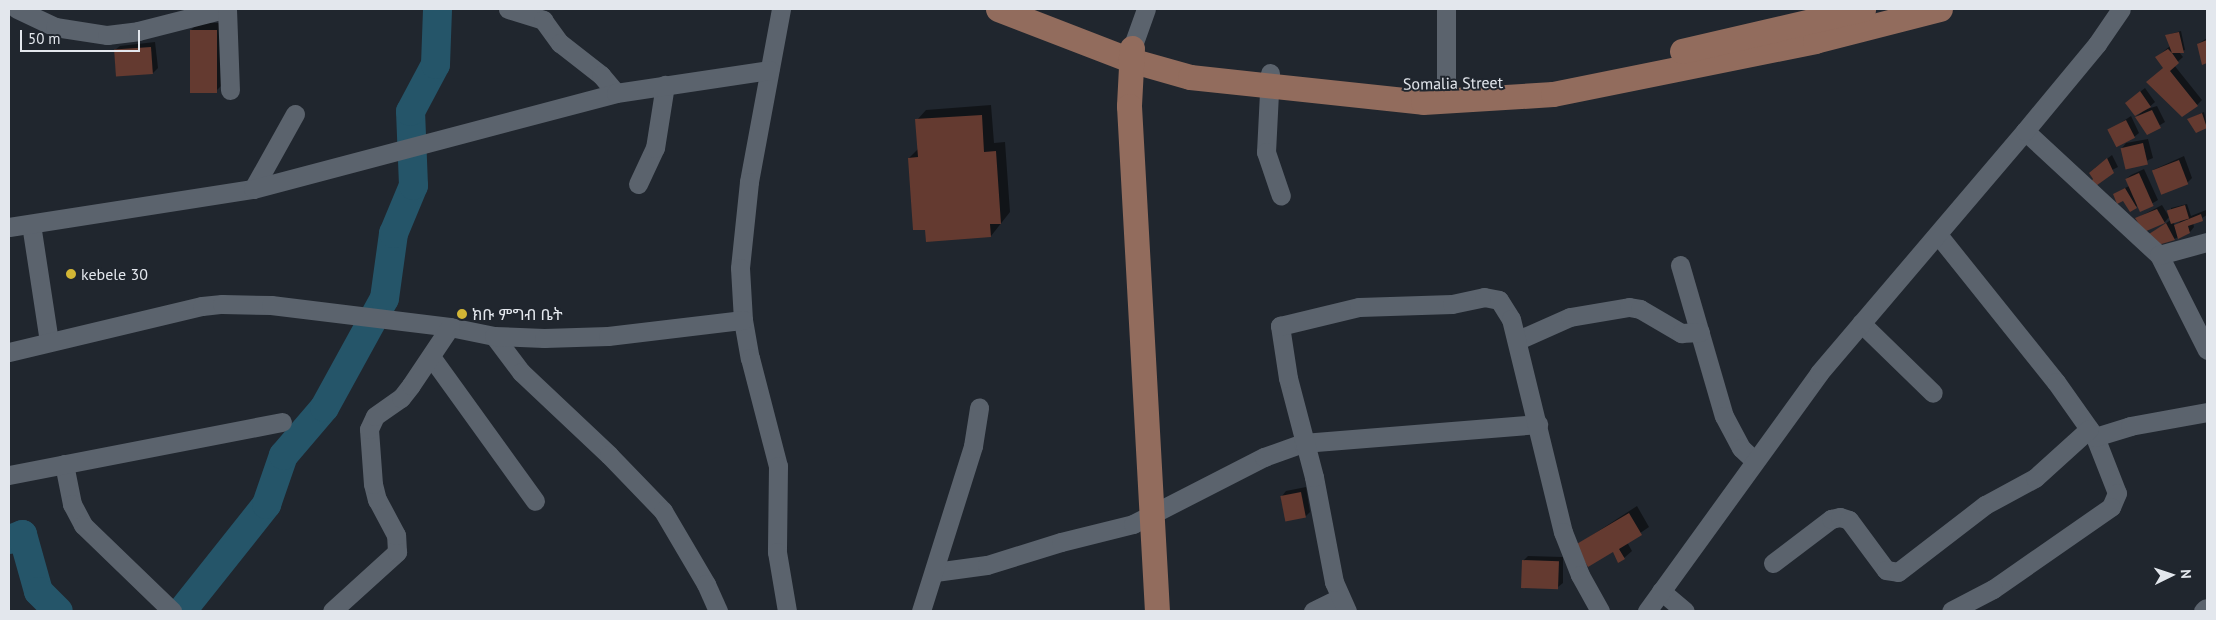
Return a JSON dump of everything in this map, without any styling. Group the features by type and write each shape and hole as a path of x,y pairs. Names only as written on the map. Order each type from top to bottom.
{"main road":[{"path":"998,9 1131,54 1129,106 1156,611"},
{"name":"Somalia Street","path":"1046,9 1131,54 1212,65 1270,80 1446,86 1532,81 1603,70 1863,9"},
{"path":"1270,80 1423,102 1552,94 1815,40 1940,9"}],"street":[{"path":"17,9 55,26 106,34 138,31 226,9 230,90"},
{"path":"508,9 544,14 560,43 601,75 616,94"},
{"path":"781,9 742,224 740,268 743,320 777,459 777,552 787,611"},
{"path":"1131,54 1146,9"},
{"path":"1446,9 1446,86"},
{"path":"1647,611 1755,461 1861,323 1938,236 2025,131 2097,44 2121,9"},
{"path":"9,227 253,189 616,94 769,70"},
{"path":"1270,80 1267,162 1280,196"},
{"path":"638,184 654,148 665,85"},
{"path":"253,189 295,114"},
{"path":"2025,131 2159,255 2207,350"},
{"path":"31,224 49,342"},
{"path":"1938,236 2056,382 2092,433 2116,487 2115,503 2026,567 1951,611"},
{"path":"2159,255 2207,242"},
{"path":"1680,265 1729,430 1741,448 1755,461"},
{"path":"1313,611 1343,605 1303,442 1279,331 1281,325 1359,307 1452,304 1490,297 1503,304 1518,340 1566,540 1600,611"},
{"path":"9,352 222,304 271,306 374,317 450,327 494,336 608,336 743,320"},
{"path":"1518,340 1570,317 1629,308 1640,309 1681,333 1700,332"},
{"path":"1861,323 1933,393"},
{"path":"332,611 397,552 396,535 378,500 373,484 369,429 375,416 401,398 432,358 450,327"},
{"path":"494,336 521,372 659,507 706,584 718,611"},
{"path":"432,358 535,501"},
{"path":"921,611 935,572 973,446 979,407"},
{"path":"1774,563 1831,519 1840,517 1849,520 1886,570 1898,572 1985,505 2035,478 2092,433 2207,412"},
{"path":"9,475 282,422"},
{"path":"935,572 987,565 1152,516 1264,457 1303,442 1538,424"},
{"path":"64,464 72,504 83,525 171,610"},
{"path":"1661,591 1685,611"}],"building":[{"path":"190,30 217,30 217,93 190,93"},
{"path":"2179,32 2184,53 2172,53 2165,35"},
{"path":"2207,40 2207,63 2202,65 2197,44"},
{"path":"151,47 153,74 116,77 114,50"},
{"path":"2168,49 2179,63 2170,71 2198,106 2182,117 2146,82 2163,68 2155,57"},
{"path":"2140,91 2151,107 2135,116 2125,103"},
{"path":"2152,110 2161,128 2147,135 2135,117"},
{"path":"2202,113 2207,128 2196,133 2187,119"},
{"path":"982,115 984,152 996,151 1001,224 990,224 991,237 926,242 925,230 913,230 908,158 918,157 915,119"},
{"path":"2126,120 2135,138 2116,147 2107,130"},
{"path":"2143,143 2148,164 2126,170 2121,148"},
{"path":"2107,158 2114,173 2093,188 2089,185 2093,179 2089,173"},
{"path":"2179,160 2188,184 2161,195 2152,170"},
{"path":"2139,173 2154,206 2140,212 2125,179"},
{"path":"2125,188 2137,208 2130,212 2123,201 2117,204 2113,194"},
{"path":"2185,205 2189,218 2171,224 2167,211"},
{"path":"2157,209 2165,223 2144,232 2135,218"},
{"path":"2201,214 2203,221 2188,226 2190,233 2178,239 2174,225"},
{"path":"2166,223 2175,240 2158,245 2149,234"},
{"path":"1301,492 1306,518 1285,522 1280,496"},
{"path":"1629,513 1642,535 1619,549 1625,559 1618,563 1613,552 1588,567 1575,545"},
{"path":"1522,560 1559,561 1558,589 1521,588"}],"waterway":[{"path":"181,611 266,504 283,455 324,407 384,298 393,233 413,185 410,111 435,64 437,9"},
{"path":"9,539 22,534 38,591 58,611"}],"place":[{"name":"kebele 30","path":"71,274"},
{"name":"ክቡ ምግብ ቤት","path":"462,314"}]}
